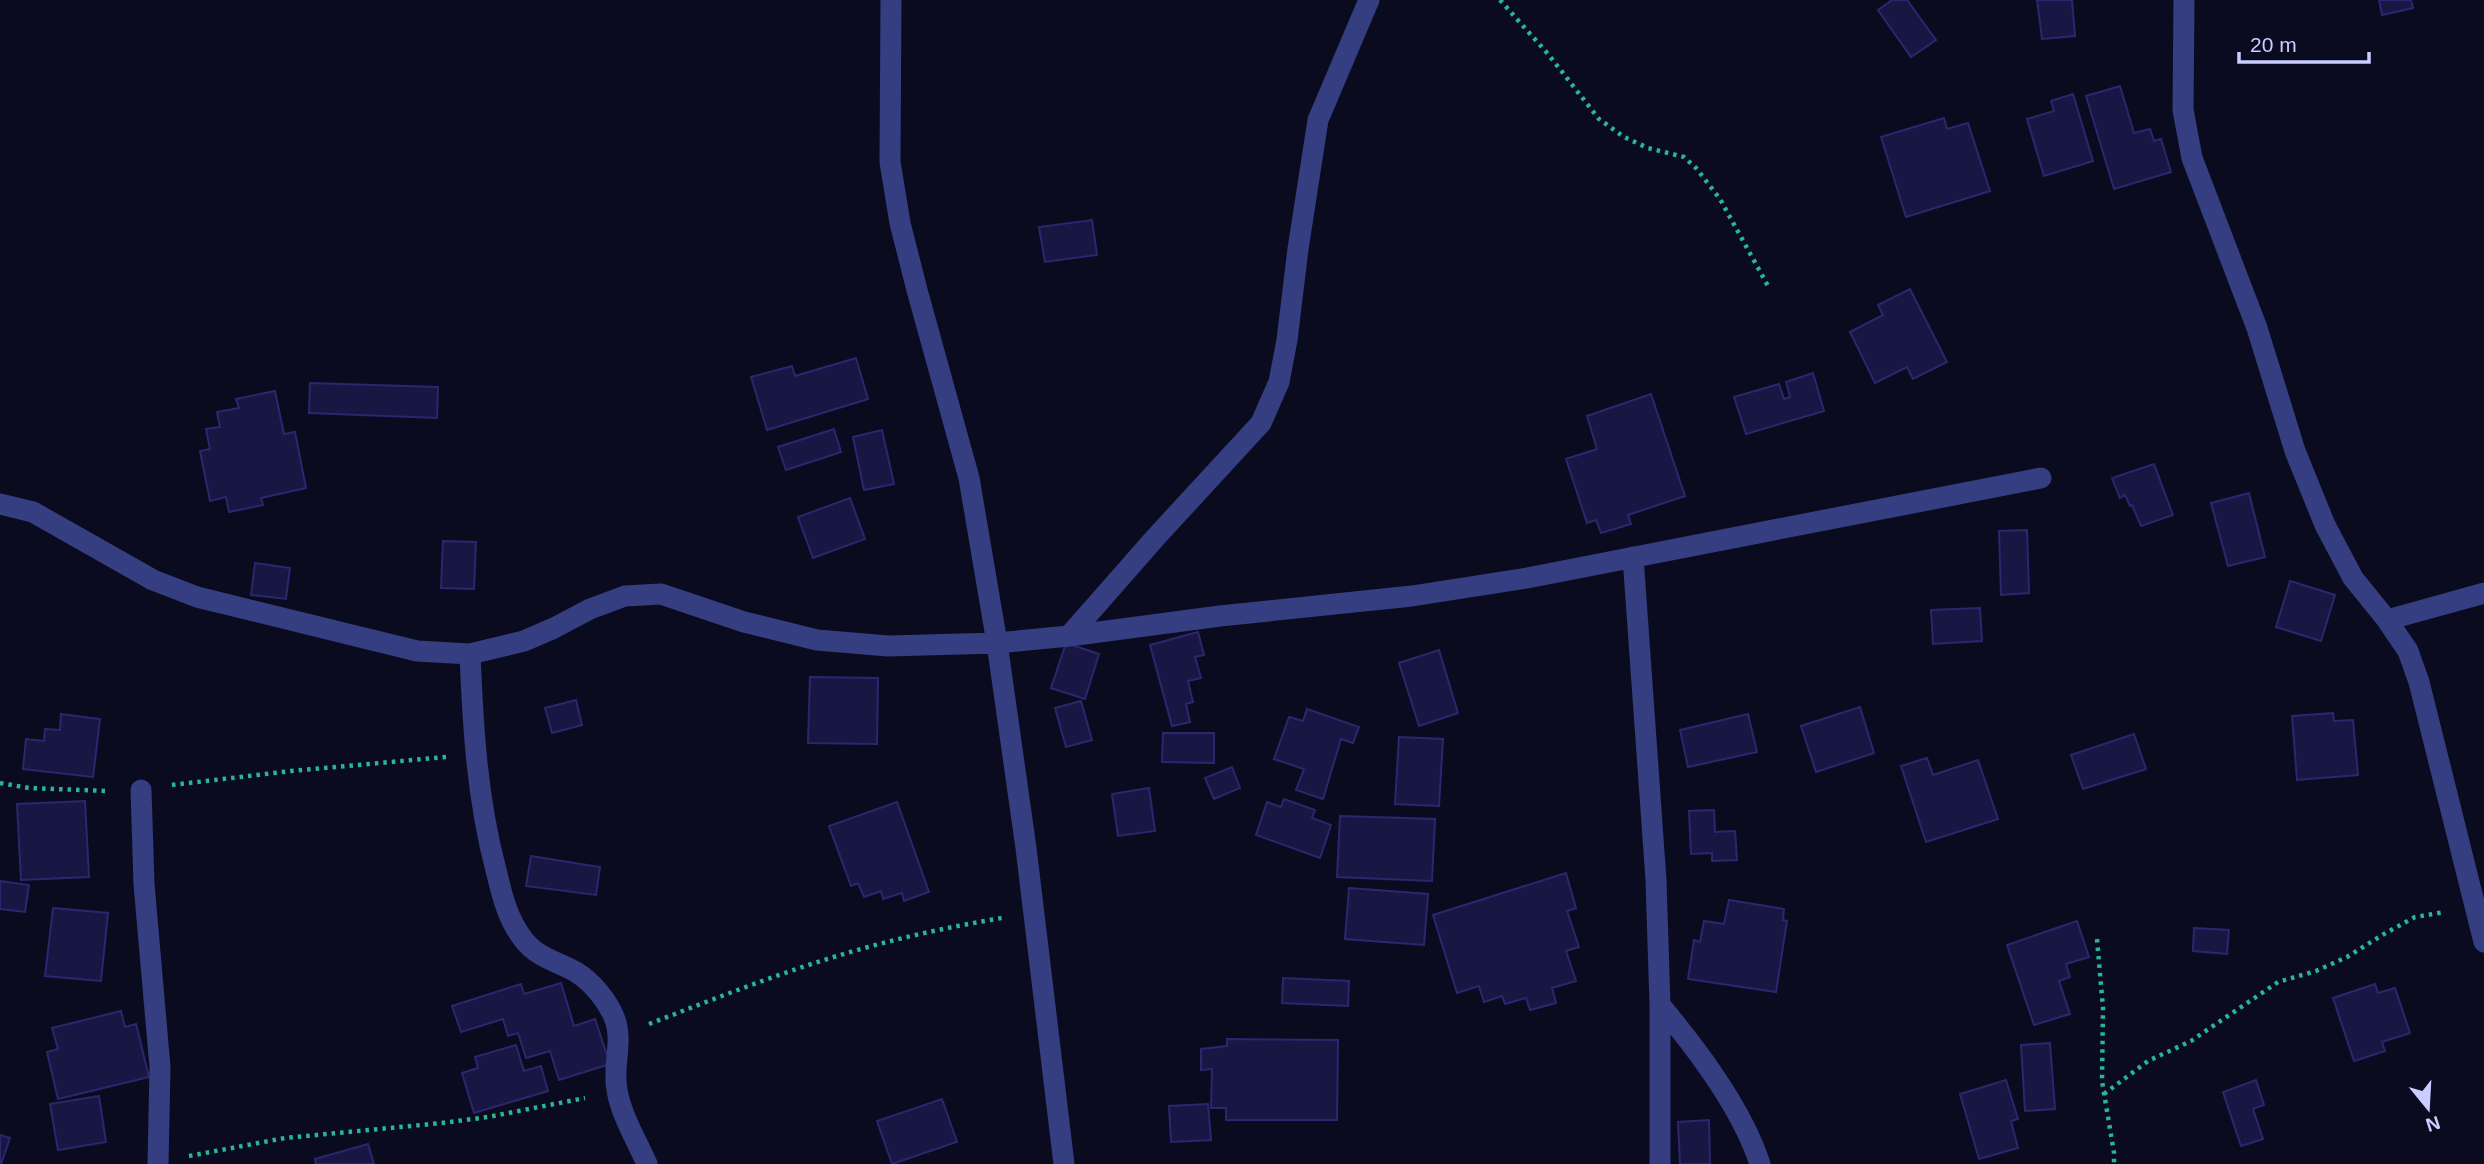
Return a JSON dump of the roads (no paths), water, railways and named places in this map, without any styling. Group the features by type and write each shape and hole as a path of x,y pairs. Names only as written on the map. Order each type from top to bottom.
{"street":[{"path":"891,0 890,162 900,223 969,478 997,643 1034,912 1064,1164"},
{"path":"1069,636 1164,527 1261,423 1279,382 1287,340 1318,120 1369,0"},
{"path":"2184,0 2183,110 2192,158 2257,328 2295,451 2325,525 2354,578 2408,651 2419,682 2484,942"},
{"path":"0,503 33,512 153,580 197,597 417,651 470,654 524,641 590,609 625,596 661,594 744,622 817,640 888,646 997,643 1069,636 1220,616 1412,596 1527,578 2041,478"},
{"path":"1633,557 1656,880 1660,1005 1660,1164"},
{"path":"2387,620 2484,593"},
{"path":"470,654 474,754 491,850 507,912 524,940 544,958 577,973 600,993 614,1017 619,1036 615,1074 617,1092 647,1164"},
{"path":"141,790 144,884 160,1067 158,1163"},
{"path":"1660,1005 1703,1059 1729,1100 1760,1164"}]}
